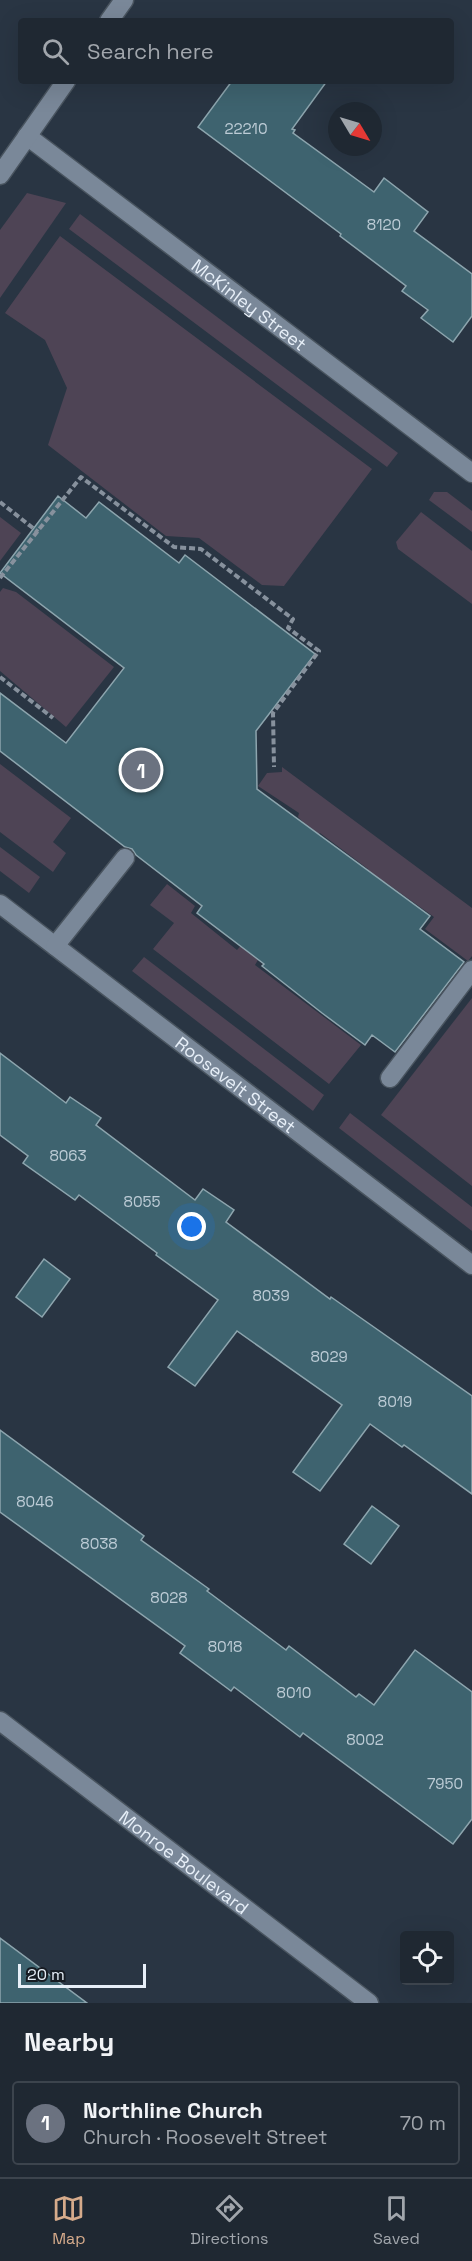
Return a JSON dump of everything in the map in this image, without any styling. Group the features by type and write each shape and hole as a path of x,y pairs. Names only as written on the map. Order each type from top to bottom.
{"street":[{"path":"111,18 123,0"},
{"path":"0,175 64,84"},
{"name":"McKinley Street","path":"27,136 472,473"},
{"path":"56,946 125,858"},
{"name":"Roosevelt Street","path":"0,904 472,1265"},
{"path":"390,1078 472,970"},
{"name":"Monroe Boulevard","path":"0,1721 369,2003"}],"path":[{"path":"0,578 81,477 174,547 201,549 293,619 288,628 319,651 273,713 274,767"},
{"path":"0,502 38,532"},
{"path":"0,677 53,718"}],"shaded area":[{"path":"27,193 66,203 0,298 0,230"},
{"path":"80,214 398,453 387,467 69,229"},
{"path":"60,236 372,469 284,586 262,585 199,538 166,536 48,445 67,388 45,340 5,313"},
{"path":"434,492 447,492 472,511 472,532 429,500"},
{"path":"421,512 472,551 472,604 398,549 396,542"},
{"path":"0,517 21,533 0,561"},
{"path":"3,588 16,592 114,667 66,727 0,671 0,592"},
{"path":"0,764 71,818 53,842 66,853 53,872 0,832"},
{"path":"282,767 472,908 472,956 468,961 425,929 434,917 385,882 377,891 361,879 368,869 320,833 312,842 296,831 303,822 298,817 299,813 258,786 267,773 282,772"},
{"path":"0,847 40,877 29,893 0,871"},
{"path":"167,884 195,906 191,913 237,950 245,941 262,953 255,965 361,1045 329,1084 153,949 174,923 150,905"},
{"path":"144,957 324,1095 313,1111 132,971"},
{"path":"472,998 472,1186 381,1115"},
{"path":"350,1113 472,1207 472,1231 339,1128"}],"building":[{"path":"230,84 325,84 292,129 295,130 293,133 374,192 384,178 428,212 414,231 472,274 472,316 453,342 421,318 428,310 402,291 406,286 340,236 341,234 198,127"},
{"path":"58,496 86,518 99,502 179,563 185,555 315,654 256,731 257,789 430,916 420,929 464,962 395,1052 372,1035 365,1045 322,1013 262,966 264,964 197,913 202,906 136,855 132,849 125,847 0,751 0,693 66,743 124,668 0,573"},
{"path":"0,1053 66,1103 70,1097 101,1118 96,1125 195,1200 203,1189 234,1210 226,1222 330,1299 331,1297 472,1396 472,1494 404,1445 402,1447 370,1424 320,1491 293,1472 342,1405 237,1331 195,1386 168,1367 218,1300 79,1195 75,1200 23,1163 28,1156 0,1135"},
{"path":"44,1259 70,1279 42,1317 16,1297"},
{"path":"0,1430 144,1536 141,1540 209,1589 207,1591 286,1650 289,1646 356,1697 359,1694 374,1705 415,1650 472,1692 472,1819 453,1844 303,1733 300,1737 234,1687 231,1691 180,1653 185,1646 0,1512"},
{"path":"372,1506 399,1526 371,1564 344,1544"},
{"path":"0,1938 87,2003 0,2003"}],"place":[{"name":"Northline Church","path":"141,770"}]}
